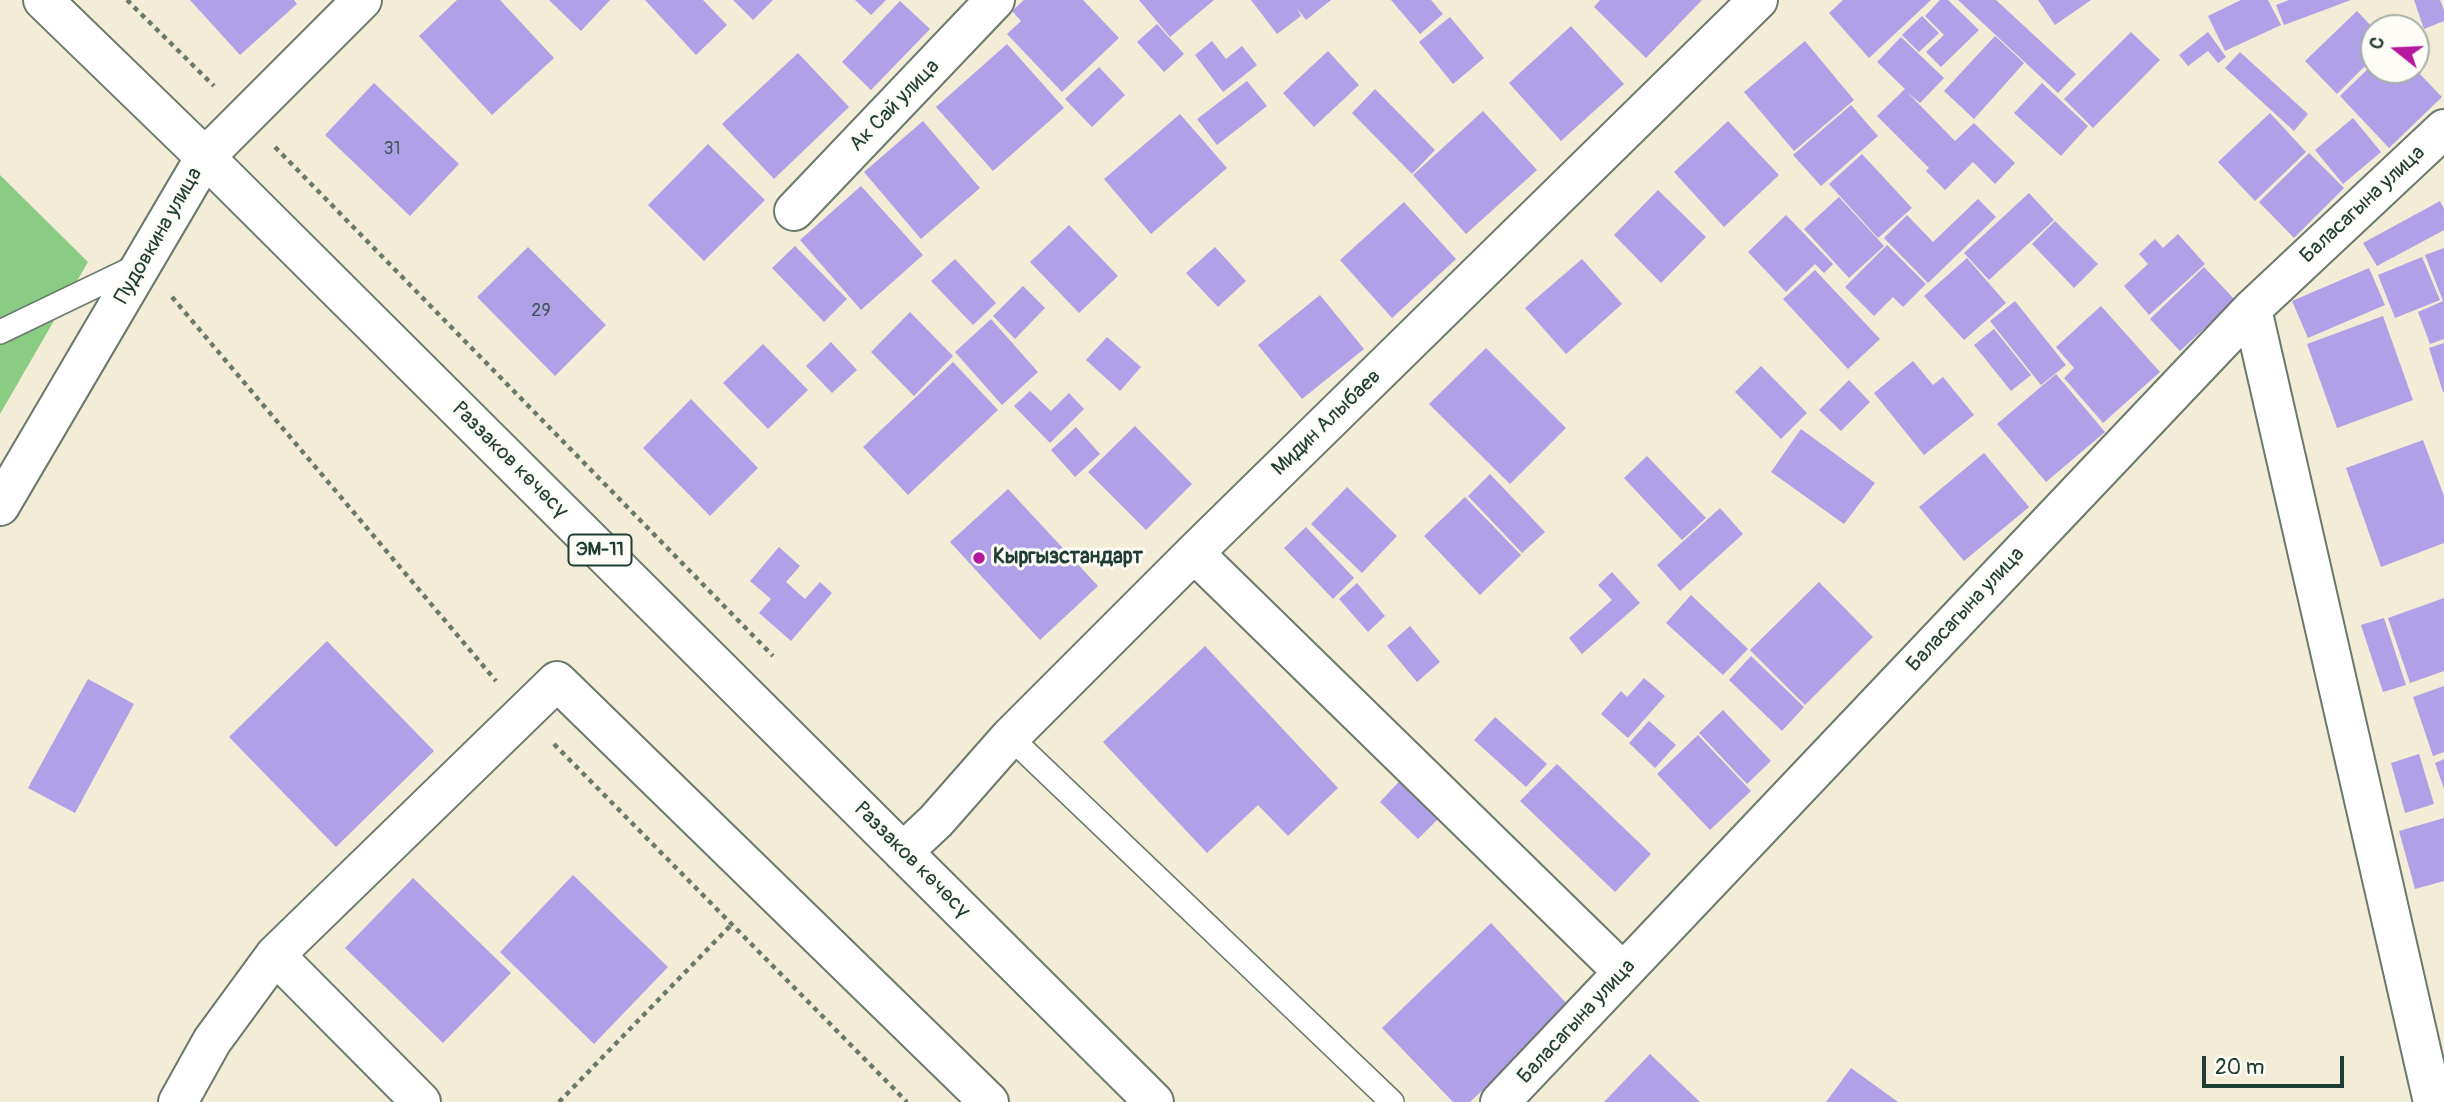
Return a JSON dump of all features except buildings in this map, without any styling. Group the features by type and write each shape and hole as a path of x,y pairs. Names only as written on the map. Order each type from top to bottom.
{"main road":[{"name":"Раззаков көчөсү","path":"43,0 205,157 1154,1102"},
{"name":"Ак Сай улица","path":"794,211 995,0"},
{"name":"Мидин Алыбаев","path":"903,852 936,821 1010,737 1194,553 1758,0"},
{"name":"Пудовкина улица","path":"0,506 205,157 355,3"},
{"name":"Баласагына улица","path":"1500,1102 2252,309 2444,129"},
{"path":"2252,309 2433,1102"},
{"path":"1194,553 1623,972"},
{"path":"178,1102 212,1041 275,955 557,681 989,1102"},
{"path":"275,955 421,1102"}],"lane":[{"path":"0,332 143,263"},
{"path":"1010,737 1392,1102"}],"path":[{"path":"127,0 780,663"},
{"path":"559,1102 768,887"}],"green space":[{"path":"0,175 88,262 0,414"}],"place":[{"name":"Кыргызстандарт","path":"979,558"}]}
